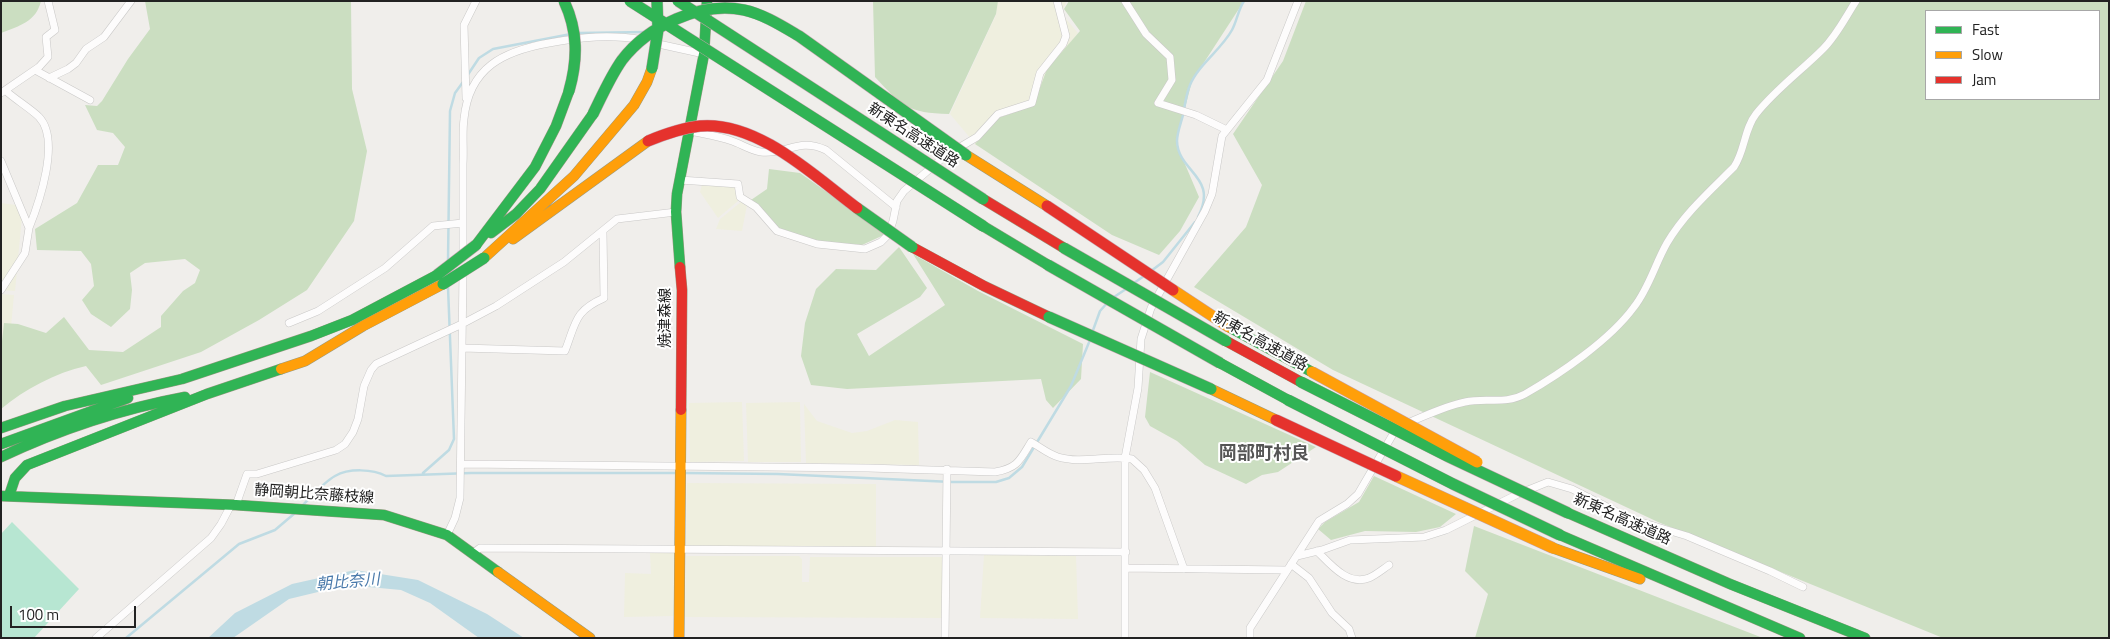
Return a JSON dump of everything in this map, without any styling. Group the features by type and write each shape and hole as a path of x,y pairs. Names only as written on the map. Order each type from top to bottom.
{"main road":[{"path":"476,245 535,167 556,126 569,91 576,65 577,43 575,26 564,1"},
{"path":"630,1 983,226 1220,363 1288,400 1444,479 1560,535 1800,638"},
{"path":"484,258 574,176 634,105 647,82 652,68 658,30 657,1"},
{"name":"新東名高速道路","path":"678,1 982,199 1226,341 1301,382 1446,456 1568,513 1730,584 1865,638"},
{"name":"焼津森線","path":"679,638 682,290 676,212 680,180 704,54 707,1"},
{"path":"5,496 18,472 27,465 207,394 305,361 440,280 476,245 519,210 532,196 561,160 593,114 613,73 629,52 650,33 678,18 696,11 719,7 736,8 766,18 811,46 966,155 1047,206 1229,327 1568,513"},
{"path":"1,444 50,424 352,320 484,258 530,228 618,161 648,141 668,131 684,126 712,125 753,136 787,156 912,247 984,286 1553,548 1744,615"},
{"path":"1,428 65,406 182,378"},
{"path":"1,456 53,434 141,406 207,394"},
{"name":"静岡朝比奈藤枝線","path":"5,496 234,505 384,516 447,535 590,638"}],"street":[{"path":"1,290 25,253 29,228 40,202 49,144 46,129 39,117 4,92 35,70 48,57 46,37 55,30 48,1"},
{"path":"49,78 68,69 76,63 86,49 104,37 131,1"},
{"path":"467,103 464,25 476,1"},
{"path":"680,180 738,184 740,197 756,207 777,231 817,244 865,249 881,242 888,235 897,200 904,191 944,156 977,137 998,114 1032,103 1040,73 1063,44 1066,36 1057,1"},
{"path":"1125,1 1146,34 1170,57 1172,80 1158,102 1196,115 1227,130"},
{"path":"1125,638 1125,458 1138,388 1141,339 1151,308 1205,211 1212,194 1222,136 1267,80 1298,1"},
{"path":"1250,638 1250,628 1319,521 1347,504 1358,494 1397,427 1467,401 1501,401 1516,398 1556,374 1600,343 1634,308 1648,286 1666,245 1683,218 1734,167 1740,158 1747,131 1755,115 1779,89 1824,48 1841,28 1856,1"},
{"path":"447,535 455,518 461,484 464,119 471,91 491,64 515,50 584,37 629,37 704,54"},
{"path":"35,70 90,100"},
{"path":"690,131 730,140 760,152 775,152 802,144 815,145 826,150 896,208"},
{"path":"1,161 29,228"},
{"path":"96,638 211,538 234,505 247,474 257,474 336,450 345,444 358,418 364,386 371,370 376,364 462,324 532,284 564,262 621,217 676,212"},
{"path":"289,323 318,311 378,273 433,226 463,223"},
{"path":"462,348 565,351 581,312 589,305 604,298 603,232"},
{"path":"462,464 947,469 995,472 1013,467 1020,460 1031,442 1044,451 1068,459 1132,459 1144,470 1155,488 1184,569"},
{"path":"946,638 947,469"},
{"path":"1297,556 1350,540 1413,538 1446,530 1518,494 1548,482 1572,489 1631,519 1687,536 1764,568 1803,587"},
{"path":"472,554 480,548 1126,552"},
{"path":"1317,551 1333,567 1348,578 1359,580 1370,578 1389,565"},
{"path":"1125,568 1289,568 1309,578 1332,613 1350,629 1352,638"}],"green space":[{"path":"1,1 41,1 39,8 31,19 1,33"},
{"path":"145,1 351,1 352,89 367,151 354,221 307,290 259,320 201,352 101,385 86,366 74,369 41,383 1,409 1,350 4,323 18,324 46,333 64,317 89,350 123,352 161,327 161,316 183,291 195,283 200,270 185,259 145,263 130,273 132,290 130,309 111,327 91,314 82,300 94,286 91,264 81,251 37,250 35,229 77,203 98,165 118,165 125,147 113,133 97,130 85,105 97,106 102,101 128,59 150,29"},
{"path":"873,1 998,1 996,14 949,114 924,112 907,106 892,95 875,77"},
{"path":"997,1 1067,1 1061,13 1078,33 1045,74 1032,109 977,146 950,114 996,15"},
{"path":"1069,1 1244,1 1192,81 1176,143 1199,197 1180,231 1159,255 1112,235 975,144 998,118 1033,106 1047,69 1080,31 1064,9"},
{"path":"1306,1 2109,1 2109,638 1943,638 1658,522 1333,370 1194,287 1246,227 1262,185 1233,134 1283,61"},
{"path":"769,169 800,173 886,234 862,245 814,241 773,227 751,200 767,189"},
{"path":"738,184 738,201 718,218 700,192 702,185"},
{"path":"741,202 747,205 742,231 716,229 720,219"},
{"path":"1,203 23,206 15,291 1,290"},
{"path":"899,247 927,288 920,297 857,334 869,356 945,305 913,254 978,291 1083,344 1081,379 1053,408 1046,400 1041,379 847,389 811,385 801,356 805,323 816,289 836,269 876,270"},
{"path":"1,294 14,295 6,380 1,380"},
{"path":"1150,372 1316,447 1278,472 1262,475 1246,484 1205,465 1177,441 1150,426 1145,417"},
{"path":"742,402 744,461 690,462 689,403"},
{"path":"800,402 801,462 748,462 746,403"},
{"path":"804,404 817,421 852,433 867,431 895,420 918,422 919,465 806,463"},
{"path":"1374,476 1456,514 1440,527 1416,532 1365,531 1331,540 1318,529 1325,522 1359,502"},
{"path":"687,483 876,484 876,548 686,546"},
{"path":"12,522 79,589 34,638 1,638 1,534"},
{"path":"1474,526 1763,638 1475,638 1488,594 1465,571"},
{"path":"650,553 674,553 675,616 624,617 625,573 651,574"},
{"path":"984,555 1076,556 1078,619 980,618"},
{"path":"686,556 799,556 802,559 802,582 809,582 810,557 942,557 942,618 685,617"}],"water":[{"name":"朝比奈川","path":"355,570 418,580 487,614 524,638 479,638 430,603 401,590 347,585 289,599 233,638 208,638 235,613 292,584"}],"waterway":[{"path":"1198,217 1203,203 1204,192 1201,183 1179,152 1178,135 1190,85 1198,71 1234,27 1244,1"},
{"path":"579,33 646,32"},
{"path":"467,76 479,58 493,49 571,34"},
{"path":"448,261 450,111 455,93 463,82"},
{"path":"1151,271 1163,262 1195,222"},
{"path":"1134,283 1144,276"},
{"path":"423,473 449,450 454,439 448,287"},
{"path":"1114,297 1126,289"},
{"path":"1092,333 1100,311 1108,302"},
{"path":"684,473 778,474 952,482 996,482 1009,478 1022,467 1071,386 1090,340"},
{"path":"303,505 318,489 331,479 341,473 361,470 386,476 471,473 676,473"},
{"path":"126,638 239,544 275,530 295,513"}],"traffic: fast":[{"path":"564,1 572,23 575,45 574,68 569,91"},
{"path":"630,1 983,226"},
{"path":"652,68 658,30 657,1"},
{"path":"678,1 983,199"},
{"path":"680,267 676,212 677,194 704,54 707,1"},
{"path":"593,114 622,60 646,37 661,27 693,13 727,8 758,14 799,36 966,155"},
{"path":"476,245 535,167 556,126 569,91"},
{"path":"491,233 516,214 540,189 593,114"},
{"path":"857,208 912,247"},
{"path":"983,226 1048,265"},
{"path":"437,275 476,245"},
{"path":"1064,248 1226,341"},
{"path":"443,284 484,258"},
{"path":"1048,265 1220,363"},
{"path":"1,428 65,406 182,379 311,336 352,320 437,275"},
{"path":"1049,317 1211,389"},
{"path":"1229,327 1312,372"},
{"path":"1220,363 1288,400"},
{"path":"9,496 15,478 27,465 207,394 281,369"},
{"path":"1301,382 1447,456 1568,513"},
{"path":"1,457 46,437 91,421 185,397"},
{"path":"1,444 128,398"},
{"path":"1288,400 1453,484 1560,535"},
{"path":"1,496 236,505 384,515 447,535 498,572"},
{"path":"1568,513 1730,584 1865,638"},
{"path":"1560,535 1800,638"}],"traffic: slow":[{"path":"484,258 574,176 634,105 647,82 652,68"},
{"path":"513,239 648,141"},
{"path":"966,155 1047,206"},
{"path":"281,369 305,361 363,326 443,284"},
{"path":"1173,290 1229,327"},
{"path":"1312,372 1477,462"},
{"path":"1211,389 1276,420"},
{"path":"679,638 681,410"},
{"path":"1396,476 1553,548"},
{"path":"1553,548 1640,579"},
{"path":"498,572 590,638"}],"traffic: jam":[{"path":"648,141 686,128 700,126 722,127 743,132 764,141 784,153 857,208"},
{"path":"983,199 1064,248"},
{"path":"1047,206 1173,290"},
{"path":"912,247 984,286 1049,317"},
{"path":"680,267 682,290 681,410"},
{"path":"1226,341 1301,382"},
{"path":"1276,420 1396,476"}],"district":[{"name":"岡部町村良","path":"1264,455"}]}
